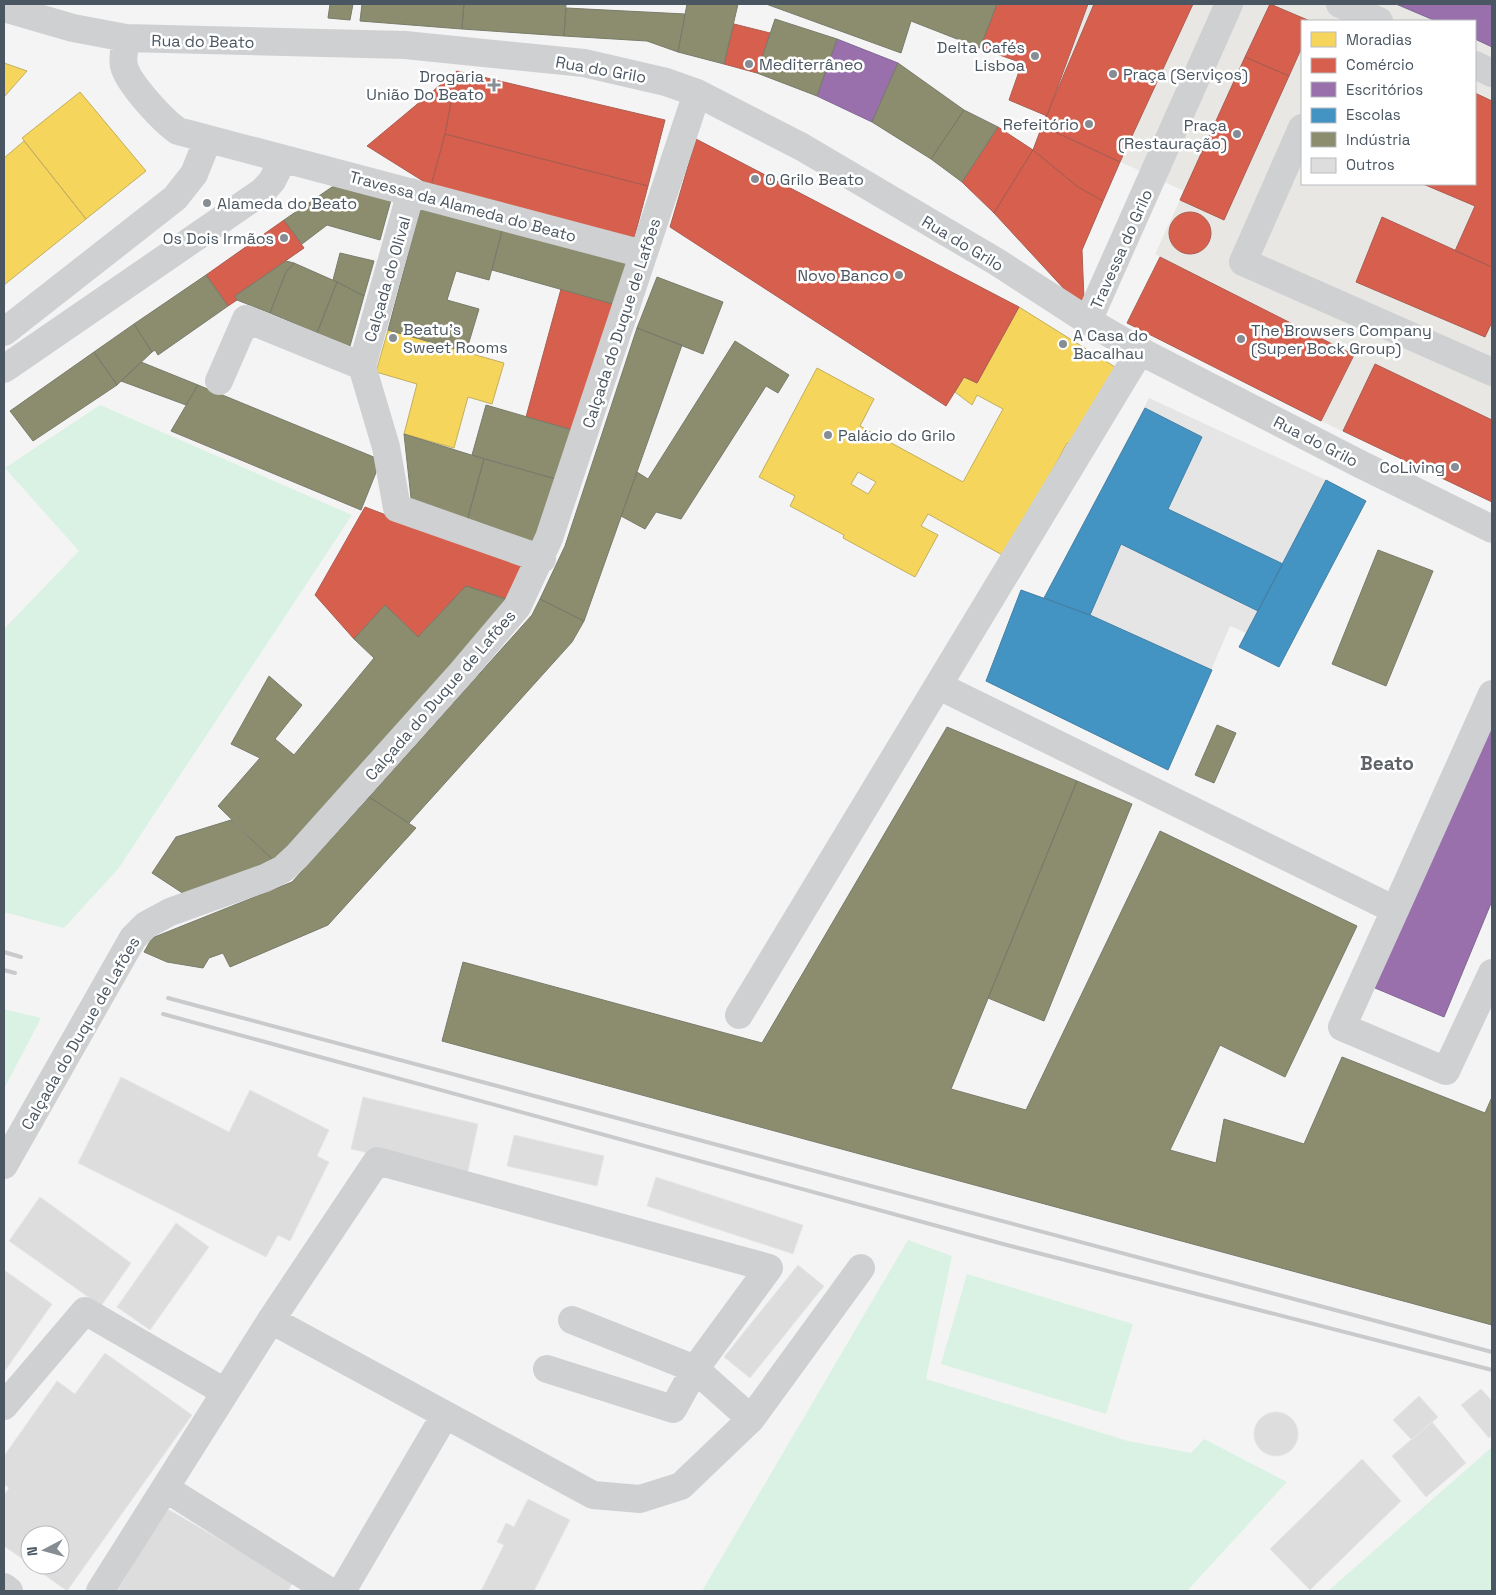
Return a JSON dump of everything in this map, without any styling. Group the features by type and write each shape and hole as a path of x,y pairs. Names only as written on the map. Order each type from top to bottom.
{"street":[{"name":"Travessa do Grilo","path":"1088,321 1229,4"},
{"name":"Rua do Beato","path":"4,8 73,28 126,38 405,45"},
{"path":"1348,12 1375,20"},
{"path":"4,369 263,191 272,181 283,159 178,131 168,124 130,78 124,66 126,38"},
{"name":"Rua do Grilo","path":"405,45 584,62 666,82 697,92 802,148 997,262 1088,321 1140,351 1358,464 1492,529"},
{"path":"1476,65 1492,72"},
{"name":"Calçada do Duque de Lafões","path":"4,1165 133,938 146,925 170,912 265,878 283,869 297,856 462,672 517,607 542,559 582,445 642,254 697,92"},
{"path":"1301,130 1242,262 1492,372"},
{"path":"4,332 175,198 194,174 208,139"},
{"name":"Travessa da Alameda do Beato","path":"283,159 642,254"},
{"name":"Calçada do Olival","path":"362,366 412,192"},
{"path":"219,381 246,319 362,366 386,447 396,508 542,559"},
{"path":"739,1015 1140,351"},
{"path":"939,686 1395,910"},
{"path":"1492,694 1342,1027 1446,1071 1492,973"},
{"path":"100,1591 271,1320 377,1161 769,1268 695,1370 673,1409 547,1369"},
{"path":"271,1320 593,1495 640,1499 682,1486 751,1419 861,1268"},
{"path":"4,1406 84,1311 225,1392"},
{"path":"572,1320 695,1370 751,1419"},
{"path":"342,1591 445,1415"},
{"path":"165,1488 329,1591"},
{"path":"4,1587 9,1591"}],"shaded area":[{"path":"1088,4 1492,4 1492,502 1321,421 1127,323 1160,257 1155,254 1184,191 1042,126"},
{"path":"1149,398 1326,480 1246,633 1230,626 1168,770 986,681 1021,590 1044,598"}],"green space":[{"path":"100,405 352,515 118,869 64,928 4,912 4,629 79,551 5,468"},
{"path":"4,1009 41,1018 4,1089"},
{"path":"908,1240 952,1256 926,1379 1128,1441 1191,1453 1204,1439 1287,1482 1187,1591 702,1591"},
{"path":"967,1274 1133,1324 1106,1414 941,1364"},
{"path":"1492,1447 1492,1591 1328,1591"}],"building: Moradias":[{"path":"4,63 27,71 4,97"},
{"path":"80,92 146,171 86,219 22,138"},
{"path":"24,141 86,219 4,285 4,158"},
{"name":"Palácio do Grilo","path":"1019,307 1115,367 1074,447 1067,443 1006,557 928,514 921,526 938,535 915,577 843,538 844,535 790,506 795,496 759,477 817,368 874,399 860,426 963,482 1003,409 977,395 972,405 955,392 964,377 977,383","holes":["858,472 876,482 868,494 851,484"]},
{"path":"388,330 504,363 492,404 468,397 454,448 404,434 417,384 376,372"}],"building: Comércio":[{"name":"Delta Cafés Lisboa","path":"997,4 1088,4 1047,116 1009,100 1022,63 980,48"},
{"name":"Praça (Serviços)","path":"1094,4 1193,4 1120,162 1042,126"},
{"path":"1270,4 1308,20 1301,20 1301,49 1289,76 1245,57"},
{"path":"734,24 770,33 757,73 724,64"},
{"name":"Praça (Restauração)","path":"1245,57 1289,76 1224,220 1180,200"},
{"path":"457,71 445,134 431,186 367,146"},
{"path":"457,71 665,120 648,186 445,134"},
{"path":"1476,93 1492,101 1492,267 1455,251 1475,206 1425,185 1476,185"},
{"path":"1042,126 1120,162 1103,201 1078,187 1033,150"},
{"path":"998,127 1033,150 994,213 962,182"},
{"path":"445,134 648,186 633,242 431,186"},
{"path":"696,139 1019,307 977,383 964,377 946,406 670,227"},
{"path":"1033,150 1078,187 1103,201 1082,250 1084,299 1078,304 994,213"},
{"path":"1194,212 1202,215 1208,221 1211,233 1208,245 1202,251 1186,254 1178,251 1172,245 1169,229 1172,221 1178,215"},
{"path":"1382,217 1492,267 1492,322 1485,337 1356,282"},
{"path":"284,220 304,248 235,296 237,300 228,306 206,275"},
{"name":"The Browsers Company (Super Bock Group)","path":"1160,257 1354,355 1321,421 1127,323"},
{"path":"561,289 613,304 572,430 526,417"},
{"name":"CoLiving","path":"1375,364 1492,420 1492,502 1343,431"},
{"path":"365,507 524,567 509,600 466,586 418,637 385,605 354,639 315,595"}],"building: Escritórios":[{"path":"1396,4 1492,4 1492,47 1476,39 1476,20 1434,20"},
{"path":"837,39 898,63 872,122 817,96"},
{"path":"1492,709 1492,901 1444,1017 1375,988"}],"building: Escolas":[{"path":"1145,408 1202,437 1168,509 1283,564 1258,611 1121,544 1090,615 1044,598"},
{"path":"1326,480 1366,501 1279,667 1239,647"},
{"path":"1021,590 1090,615 1212,670 1168,770 986,681"}],"building: Indústria":[{"path":"330,4 353,4 350,20 328,18"},
{"path":"362,4 464,4 462,29 360,21"},
{"path":"464,4 566,4 564,36 462,29"},
{"path":"687,4 738,4 724,64 678,52"},
{"path":"766,4 997,4 980,48 911,21 901,53"},
{"path":"566,8 685,14 678,52 647,41 564,36"},
{"path":"775,19 837,39 817,96 757,73"},
{"path":"898,63 964,110 931,159 872,122"},
{"path":"964,110 998,127 962,182 931,159"},
{"path":"338,186 391,200 380,240 327,225 302,244 284,220 332,187"},
{"path":"421,206 503,227 489,280 456,271 447,300 479,309 466,352 388,330"},
{"path":"503,227 628,261 613,304 492,270"},
{"path":"340,253 374,261 364,296 333,280"},
{"path":"286,261 294,263 286,272 270,313 237,300 235,296"},
{"path":"294,263 337,282 317,333 270,313 286,272"},
{"path":"206,275 228,306 158,355 155,350 152,352 134,324"},
{"path":"657,277 723,302 703,354 637,328"},
{"path":"337,282 364,296 350,346 317,333"},
{"path":"134,324 152,352 117,385 94,352"},
{"path":"637,328 682,345 584,621 540,599 565,546"},
{"path":"735,341 789,375 778,393 766,386 681,519 656,512 645,529 621,516 637,472 648,479"},
{"path":"94,352 117,385 33,441 10,411"},
{"path":"141,362 198,385 186,405 121,381"},
{"path":"198,385 381,460 361,510 171,431"},
{"path":"486,405 572,430 556,479 472,455"},
{"path":"404,434 484,459 467,521 412,507"},
{"path":"484,459 556,479 534,544 467,521"},
{"path":"1378,550 1433,571 1386,686 1332,664"},
{"path":"466,586 509,600 274,861 218,806 260,758 231,744 269,676 302,705 275,739 294,755 374,658 354,639 385,605 418,637"},
{"path":"540,599 584,621 572,642 409,823 369,797 532,615"},
{"path":"1217,725 1236,733 1214,783 1195,775"},
{"path":"947,727 1077,781 951,1089 1026,1110 1160,831 1357,926 1285,1077 1220,1045 1170,1150 1216,1163 1224,1119 1304,1144 1342,1057 1485,1113 1492,1097 1492,1325 442,1041 463,962 762,1043"},
{"path":"1077,781 1132,804 1044,1021 988,998"},
{"path":"369,797 416,828 328,925 230,967 223,953 209,958 203,968 167,962 144,952 152,938 292,882"},
{"path":"231,820 274,861 184,894 152,873 176,837"}],"building: Outros":[{"path":"121,1077 229,1132 250,1090 329,1130 317,1156 329,1162 290,1241 278,1235 266,1257 78,1163"},
{"path":"363,1097 478,1124 467,1175 351,1149"},
{"path":"514,1135 604,1156 597,1186 507,1166"},
{"path":"656,1177 803,1225 793,1254 647,1206"},
{"path":"40,1197 131,1263 101,1306 9,1241"},
{"path":"176,1223 209,1247 150,1330 117,1307"},
{"path":"798,1265 824,1286 750,1378 724,1357"},
{"path":"4,1270 52,1304 4,1372"},
{"path":"105,1353 192,1415 67,1591 45,1575 70,1575 70,1525 20,1525 20,1557 4,1546 4,1495 9,1488 4,1484 4,1456 57,1381 75,1394"},
{"path":"1481,1389 1492,1401 1492,1435 1489,1438 1461,1405"},
{"path":"1419,1396 1438,1417 1412,1440 1393,1420"},
{"path":"1280,1412 1292,1418 1297,1425 1297,1443 1292,1450 1285,1455 1272,1456 1264,1453 1257,1446 1254,1430 1257,1422 1264,1415"},
{"path":"1432,1422 1466,1463 1426,1497 1392,1456"},
{"path":"1362,1459 1401,1501 1310,1590 1270,1549"},
{"path":"528,1499 570,1520 534,1591 481,1591 504,1545 497,1542 506,1523 514,1527"},
{"path":"166,1508 293,1582 288,1591 117,1591"}],"railway":[{"path":"4,952 21,957"},
{"path":"4,970 15,973"},
{"path":"168,998 1492,1352"},
{"path":"163,1014 1003,1244 1492,1370"}],"place":[{"name":"Delta Cafés Lisboa","path":"1035,56"},
{"name":"Mediterrâneo","path":"749,64"},
{"name":"Praça (Serviços)","path":"1113,74"},
{"name":"Drogaria União Do Beato","path":"494,85"},
{"name":"Refeitório","path":"1089,124"},
{"name":"Praça (Restauração)","path":"1237,134"},
{"name":"O Grilo Beato","path":"755,179"},
{"name":"Alameda do Beato","path":"207,203"},
{"name":"Os Dois Irmãos","path":"284,238"},
{"name":"Novo Banco","path":"899,275"},
{"name":"Beatu's Sweet Rooms","path":"393,338"},
{"name":"The Browsers Company (Super Bock Group)","path":"1241,339"},
{"name":"A Casa do Bacalhau","path":"1063,344"},
{"name":"Palácio do Grilo","path":"828,435"},
{"name":"CoLiving","path":"1455,467"}],"district":[{"name":"Beato","path":"1387,763"}]}
